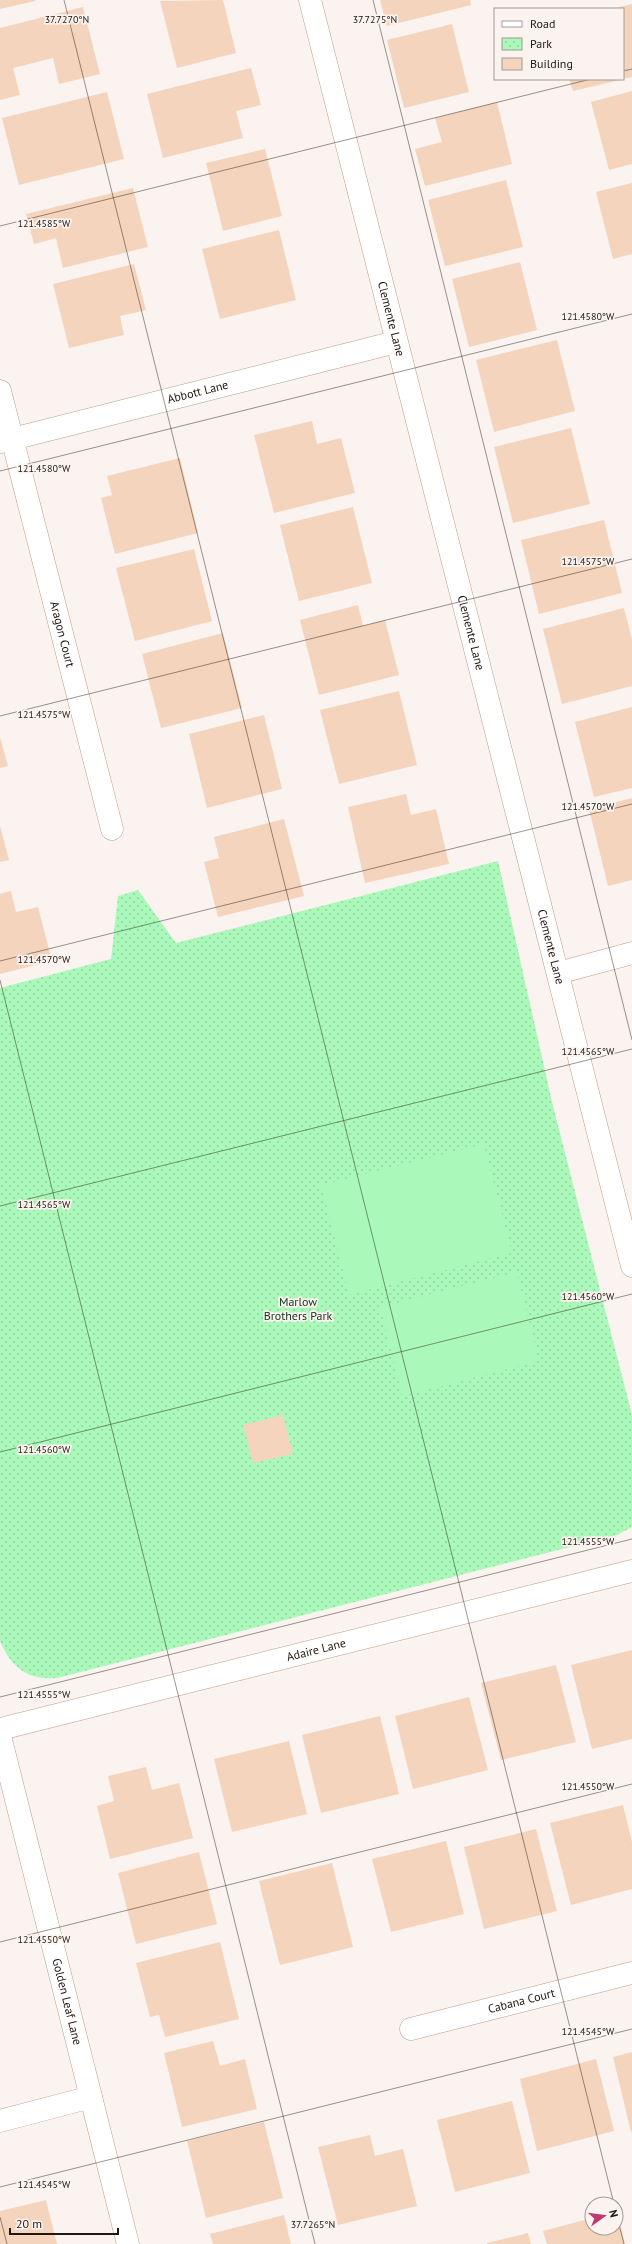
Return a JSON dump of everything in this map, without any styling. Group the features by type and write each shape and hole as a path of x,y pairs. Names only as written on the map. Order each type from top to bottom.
{"street":[{"name":"Clemente Lane","path":"310,0 632,1266"},
{"name":"Abbott Lane","path":"7,440 396,342"},
{"name":"Aragon Court","path":"0,390 7,440 112,829"},
{"path":"558,973 632,953"},
{"name":"Adaire Lane","path":"0,1729 632,1571"},
{"name":"Golden Leaf Lane","path":"0,1736 128,2244"},
{"name":"Cabana Court","path":"411,2029 632,1973"},
{"path":"0,2121 91,2097"}],"green space":[{"name":"Marlow Brothers Park","path":"498,861 552,1102 632,1415 632,1527 617,1535 57,1678 37,1677 22,1670 15,1665 0,1641 0,988 111,959 118,896 138,890 176,943"},
{"path":"484,1144 512,1253 349,1295 321,1185"},
{"path":"517,1272 539,1361 402,1396 380,1307"}],"building":[{"path":"0,0 35,0 35,1 0,9"},
{"path":"223,0 236,53 177,68 160,1"},
{"path":"380,0 470,0 471,5 387,26"},
{"path":"632,4 632,77 624,79 624,8 615,8"},
{"path":"83,7 100,74 59,84 53,58 13,68 20,95 0,100 0,28"},
{"path":"452,24 469,92 404,108 387,40"},
{"path":"251,68 261,105 236,111 243,138 163,158 147,94"},
{"path":"569,80 620,80 573,91"},
{"path":"632,91 632,164 609,170 591,102"},
{"path":"107,92 124,159 19,185 2,118"},
{"path":"497,102 512,164 425,186 415,149 442,142 435,118"},
{"path":"265,149 282,216 223,231 206,163"},
{"path":"506,180 523,247 445,266 428,200"},
{"path":"632,183 632,254 613,259 596,192"},
{"path":"133,188 148,247 63,268 56,238 34,244 26,214"},
{"path":"279,230 296,300 220,319 202,249"},
{"path":"520,262 537,330 469,347 452,279"},
{"path":"134,264 146,310 120,316 124,335 69,348 53,284"},
{"path":"557,340 575,411 494,432 476,360"},
{"path":"312,421 317,444 341,438 355,493 274,513 254,435"},
{"path":"571,428 590,504 513,523 494,447"},
{"path":"180,458 198,533 115,554 101,498 112,495 107,476"},
{"path":"353,507 372,583 299,601 280,525"},
{"path":"604,520 622,593 539,614 521,540"},
{"path":"194,549 212,621 135,641 116,568"},
{"path":"358,605 363,626 385,620 399,675 319,695 300,620"},
{"path":"624,608 632,639 632,686 562,704 543,629"},
{"path":"223,633 242,708 161,728 142,654"},
{"path":"399,691 417,765 339,784 320,710"},
{"path":"632,707 632,788 594,797 575,722"},
{"path":"264,715 282,789 207,808 189,734"},
{"path":"0,737 8,766 0,768"},
{"path":"406,794 411,815 436,809 449,864 365,883 348,807"},
{"path":"632,798 632,880 608,886 589,809"},
{"path":"284,819 304,896 218,917 204,862 219,858 214,837"},
{"path":"0,826 9,860 0,862"},
{"path":"11,891 16,912 38,907 52,961 0,974 0,894"},
{"path":"283,1415 293,1454 253,1463 243,1425"},
{"path":"632,1650 632,1739 592,1749 571,1665"},
{"path":"556,1665 576,1742 501,1760 481,1683"},
{"path":"469,1697 488,1770 413,1789 395,1716"},
{"path":"380,1716 399,1794 321,1813 302,1735"},
{"path":"289,1741 307,1814 232,1832 214,1759"},
{"path":"146,1767 152,1790 179,1783 193,1838 110,1859 97,1806 114,1801 108,1776"},
{"path":"623,1805 632,1842 632,1889 571,1905 550,1823"},
{"path":"536,1829 557,1911 484,1929 464,1847"},
{"path":"446,1841 464,1914 391,1932 372,1859"},
{"path":"199,1852 217,1924 136,1944 118,1873"},
{"path":"332,1863 353,1947 280,1965 259,1881"},
{"path":"220,1942 239,2019 165,2037 159,2015 150,2017 136,1963"},
{"path":"213,2041 220,2066 245,2059 257,2109 182,2127 164,2053"},
{"path":"632,2052 632,2131 631,2132 613,2057"},
{"path":"596,2059 614,2131 537,2151 520,2079"},
{"path":"512,2101 530,2173 455,2192 437,2120"},
{"path":"264,2122 283,2198 206,2218 187,2141"},
{"path":"370,2135 375,2156 403,2149 417,2206 338,2225 318,2147"},
{"path":"46,2200 57,2244 0,2244 0,2211"},
{"path":"284,2215 291,2244 213,2244 210,2234"},
{"path":"584,2220 584,2236 623,2236 625,2244 547,2244 543,2231"},
{"path":"528,2233 531,2244 487,2244 487,2243"}]}
